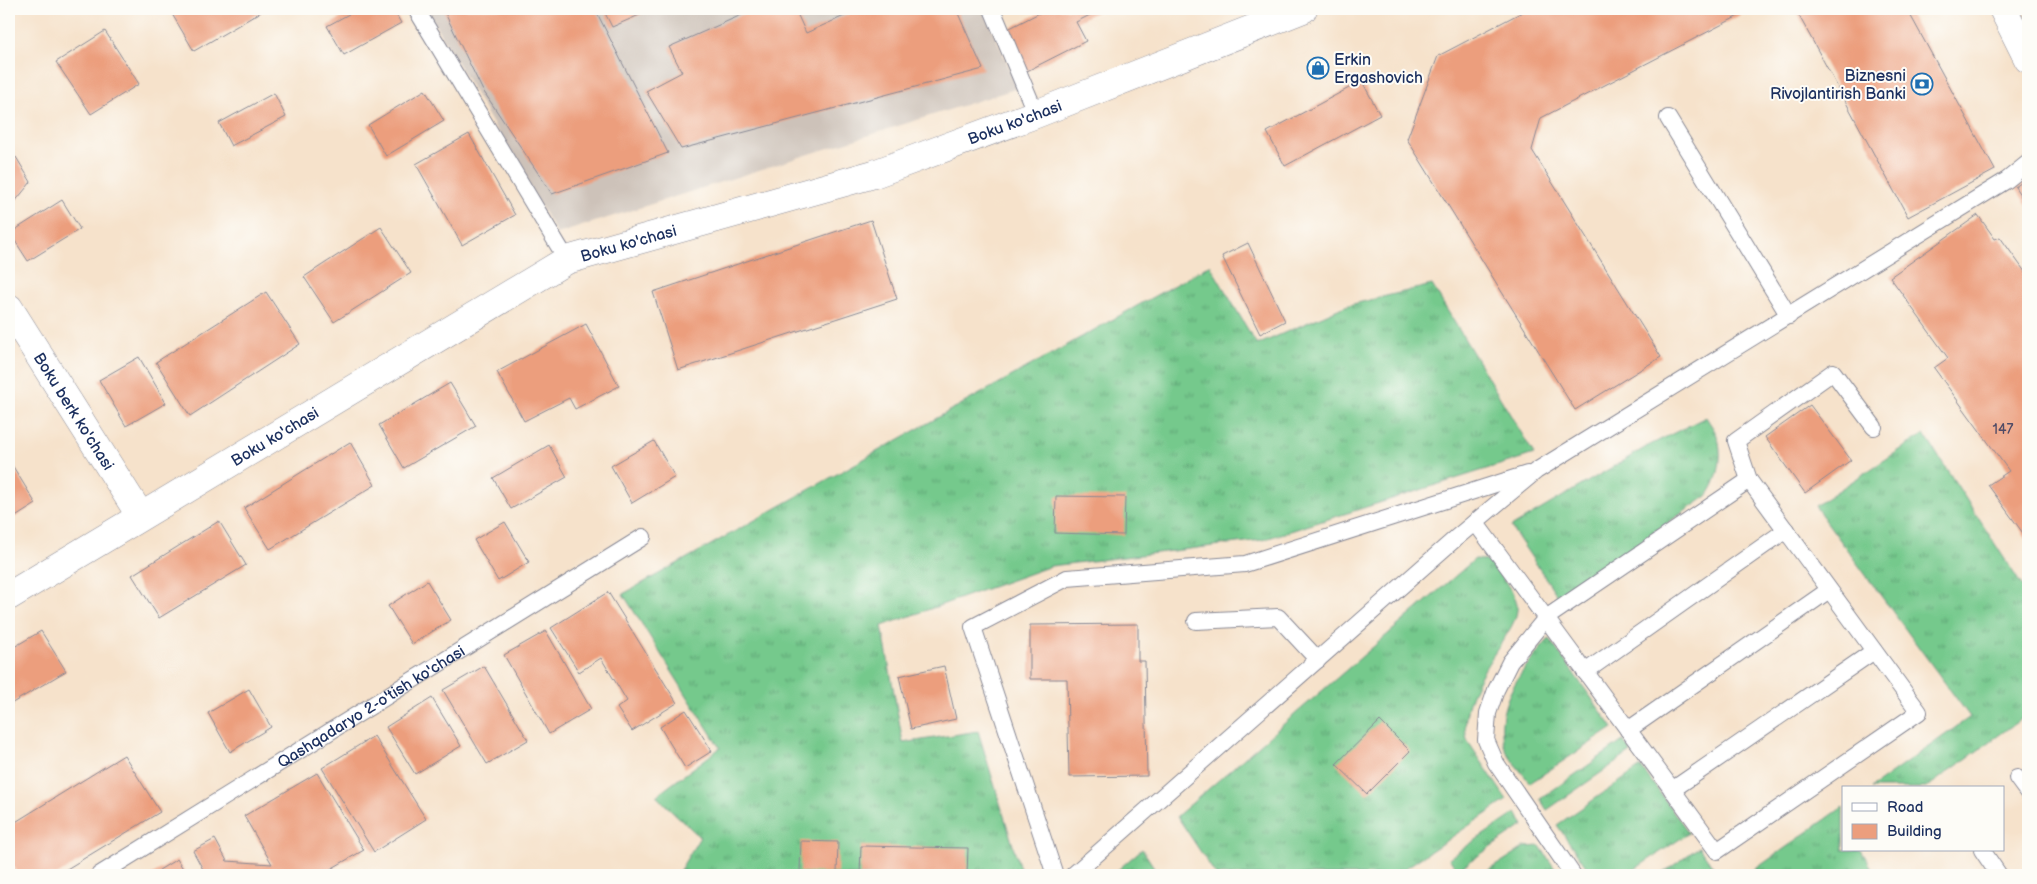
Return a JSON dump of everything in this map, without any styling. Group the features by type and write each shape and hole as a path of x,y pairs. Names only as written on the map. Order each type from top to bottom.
{"street":[{"name":"Boku ko'chasi","path":"9,596 140,515 567,260 874,174 1036,114 1303,9"},
{"path":"2002,9 2028,59"},
{"name":"Boku berk ko'chasi","path":"9,308 140,515"}],"lane":[{"path":"416,9 567,260"},
{"path":"992,9 1036,114"},
{"path":"1668,118 1789,316"},
{"path":"1073,875 1475,522 1536,471 2007,180 2028,163"},
{"path":"1475,522 1717,851 1919,712 1749,480 1736,441 1833,372 1874,427"},
{"path":"1055,875 973,626 1067,578 1245,564 1536,471"},
{"path":"1573,875 1496,763 1486,740 1488,713 1510,662 1546,618 1749,480"},
{"path":"1585,672 1786,530"},
{"name":"Qashqadaryo 2-o'tish ko'chasi","path":"99,875 643,537"},
{"path":"1628,730 1829,590"},
{"path":"1196,621 1278,617 1318,660"},
{"path":"1672,790 1874,651"},
{"path":"2017,778 2028,793"},
{"path":"1983,852 1999,875"}],"shaded area":[{"path":"426,9 983,9 1018,88 557,234"}],"green space":[{"path":"1210,265 1257,345 1345,306 1432,285 1534,454 1262,540 1051,566 882,626 903,743 978,731 1022,875 677,875 700,837 656,796 720,748 623,594"},
{"path":"1706,417 1717,435 1720,453 1717,476 1707,496 1559,598 1511,527 1648,446"},
{"path":"1924,434 2028,595 2028,714 1929,786 1874,786 1970,717 1815,506"},
{"path":"1475,559 1488,562 1494,568 1511,590 1517,604 1512,626 1474,690 1466,715 1465,728 1467,740 1507,800 1395,875 1216,875 1177,816"},
{"path":"1549,639 1613,728 1530,783 1511,759 1504,745 1503,715 1513,687"},
{"path":"1623,741 1631,752 1547,810 1540,799"},
{"path":"1641,767 1689,833 1626,875 1592,875 1557,825"},
{"path":"1842,808 1842,852 1862,852 1876,875 1747,875"},
{"path":"1516,813 1524,825 1457,870 1449,858"},
{"path":"1540,846 1559,875 1481,875 1525,847"},
{"path":"1699,847 1719,875 1660,875"},
{"path":"1142,849 1159,875 1112,875"}],"building":[{"path":"169,9 258,9 261,12 194,51"},
{"path":"358,9 393,9 401,23 344,55 327,26"},
{"path":"443,9 595,9 668,153 552,194 482,89"},
{"path":"603,9 653,9 612,27"},
{"path":"755,9 795,9 806,33 860,9 956,9 983,69 681,149 646,91 682,72 669,47"},
{"path":"1047,9 1102,9 1076,22 1086,41 1027,71 1006,30"},
{"path":"1528,9 1752,9 1541,118 1532,150 1661,357 1575,410 1407,139 1438,56"},
{"path":"1787,9 1907,9 1995,170 1908,217 1797,12"},
{"path":"105,31 139,84 91,114 56,62"},
{"path":"1362,81 1380,115 1285,166 1267,132"},
{"path":"425,90 444,121 386,156 368,125"},
{"path":"274,93 286,117 231,146 219,123"},
{"path":"469,134 515,215 462,245 416,164"},
{"path":"16,157 31,182 9,209 9,161"},
{"path":"2028,178 2028,207 2015,187"},
{"path":"62,200 80,229 28,261 10,233"},
{"path":"1978,215 1995,239 2000,237 2028,276 2028,540 1988,485 2009,471 1934,368 1948,358 1890,277"},
{"path":"871,220 897,299 678,370 653,292"},
{"path":"381,227 411,273 334,322 304,277"},
{"path":"1248,243 1285,321 1260,334 1222,256"},
{"path":"266,292 300,344 190,416 156,362"},
{"path":"586,324 619,386 575,409 569,398 524,421 497,372"},
{"path":"139,357 166,403 126,426 99,380"},
{"path":"450,383 476,426 404,468 379,425"},
{"path":"1810,405 1851,460 1805,493 1765,437"},
{"path":"654,441 675,477 632,503 611,466"},
{"path":"350,442 375,485 270,549 244,508"},
{"path":"549,445 567,477 511,509 493,478"},
{"path":"9,460 36,504 9,521"},
{"path":"1056,496 1125,497 1124,535 1055,533"},
{"path":"219,521 246,565 159,618 132,575"},
{"path":"505,522 529,562 498,581 474,540"},
{"path":"427,581 451,620 412,644 388,606"},
{"path":"608,592 677,703 632,731 617,708 627,701 601,658 579,672 551,628"},
{"path":"1138,624 1138,661 1145,661 1147,776 1069,777 1067,679 1030,679 1030,625"},
{"path":"41,631 66,671 9,705 9,650"},
{"path":"546,631 591,709 549,734 504,655"},
{"path":"484,666 528,740 487,764 443,690"},
{"path":"944,666 956,719 911,729 899,676"},
{"path":"249,689 271,727 230,752 208,713"},
{"path":"432,698 461,746 415,774 386,727"},
{"path":"686,710 712,751 685,768 660,727"},
{"path":"1380,721 1410,751 1367,794 1336,764"},
{"path":"374,736 426,819 374,852 322,768"},
{"path":"124,755 160,812 57,875 19,875 9,859 9,826"},
{"path":"317,773 364,850 320,875 206,875 193,851 215,839 227,861 272,864 244,816"},
{"path":"801,841 838,842 837,873 800,872"},
{"path":"861,846 968,848 967,875 860,875"},
{"path":"177,859 187,875 151,875"}],"place":[{"name":"Erkin Ergashovich","path":"1318,68"},
{"name":"Biznesni Rivojlantirish Banki","path":"1922,84"}]}
